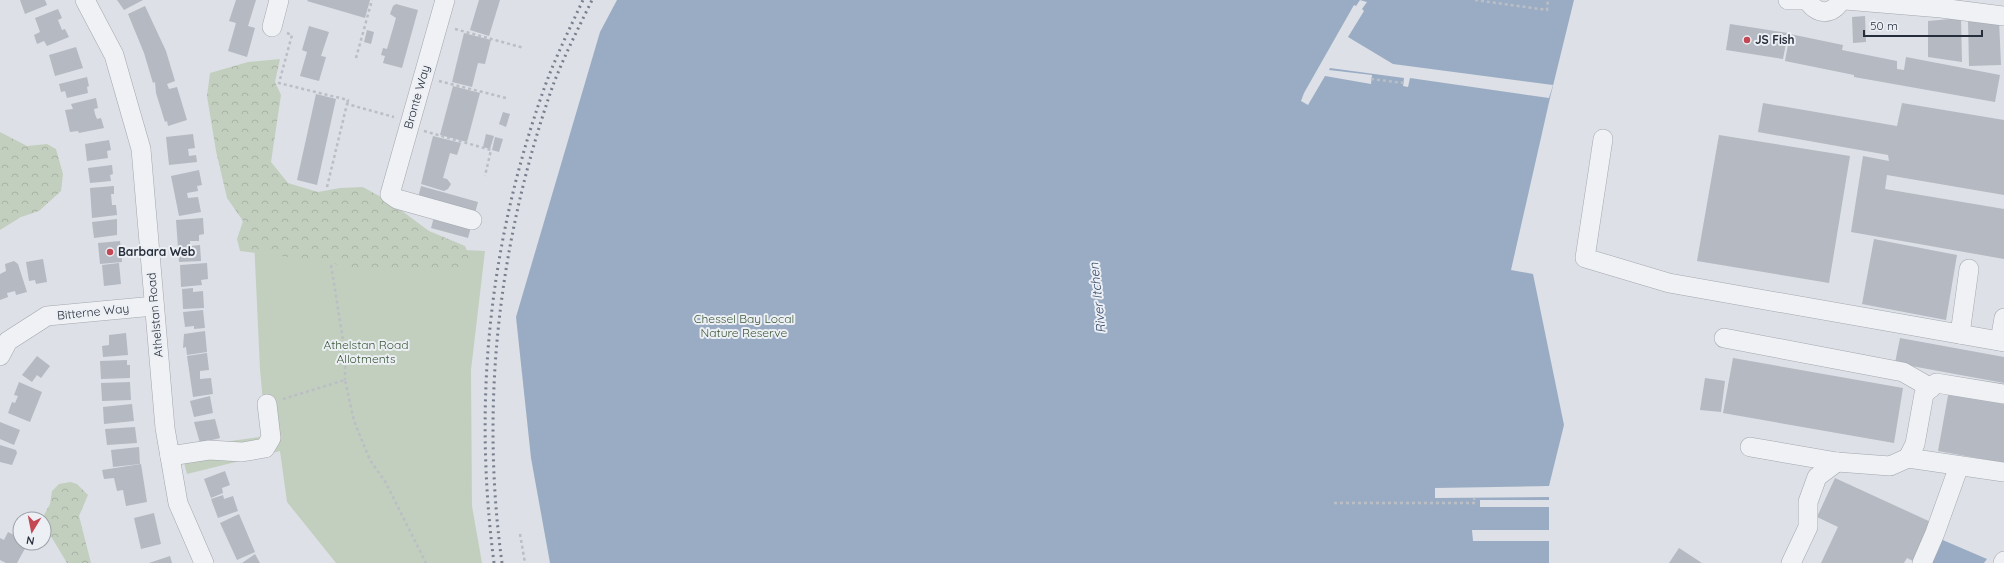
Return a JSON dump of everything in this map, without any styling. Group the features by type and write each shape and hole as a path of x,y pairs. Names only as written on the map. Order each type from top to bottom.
{"street":[{"name":"Athelstan Road","path":"85,0 114,55 140,149 165,428 178,503 204,563"},
{"path":"272,27 280,0"},
{"name":"Bronte Way","path":"445,0 390,194 397,199 472,220"},
{"path":"1788,0 1808,0 1814,8 1824,12 1835,8 1841,0"},
{"path":"1845,0 1941,4 2004,16"},
{"path":"1603,139 1585,258 1669,283 2002,342 2004,318"},
{"path":"1960,334 1968,269"},
{"name":"Bitterne Way","path":"0,356 8,341 47,316 154,306"},
{"path":"1724,338 1902,372 1931,388"},
{"path":"1908,458 1915,444 1924,394 1936,383 2004,394"},
{"path":"170,456 209,450 242,452 265,448 271,438 267,404"},
{"path":"1750,447 1837,462 1890,466 1908,458 2004,472"},
{"path":"1790,563 1808,527 1808,502 1817,477 1837,462"},
{"path":"1922,563 1936,533 1959,466"}],"path":[{"path":"356,58 372,0"},
{"path":"1475,0 1547,10 1548,0"},
{"path":"438,24 524,48"},
{"path":"272,27 292,35 279,83 348,100 327,187"},
{"path":"423,76 506,98"},
{"path":"1372,80 1404,83"},
{"path":"347,104 491,150 485,176"},
{"path":"331,265 345,352 345,380 354,420 370,460 386,483 426,563"},
{"path":"267,404 345,380"},
{"path":"1334,503 1474,503 1474,498"},
{"path":"520,534 525,563"}],"green space":[{"path":"280,59 275,82 281,95 271,162 288,183 318,192 340,188 363,187 390,202 429,231 465,246 471,261 459,271 374,271 313,260 240,251 237,239 243,221 227,198 216,151 207,96 210,73 248,62"},
{"path":"0,132 27,146 47,144 56,149 63,174 61,191 39,211 21,217 0,230"},
{"name":"Athelstan Road Allotments","path":"254,240 485,251 471,370 472,506 482,563 336,563 287,502 280,451 187,474 180,448 266,436 260,369"},
{"path":"70,482 77,484 88,495 79,516 91,563 67,563 52,538 52,511 46,511 50,504 52,491 59,484"}],"water":[{"name":"River Itchen","path":"617,0 1574,0 1511,270 1533,274 1564,425 1549,486 1549,563 550,563 531,458 516,317 600,32"},
{"path":"1938,538 1987,559 1984,563 1927,563"}],"pier":[{"path":"1360,0 1367,2 1362,9 1364,11 1348,37 1393,64 1553,85 1549,98 1410,78 1408,87 1403,86 1404,78 1330,68 1329,70 1372,75 1371,84 1325,76 1308,105 1301,101 1304,93 1354,5 1356,6"},
{"path":"1549,486 1549,497 1435,498 1435,488"},
{"path":"1480,500 1549,500 1549,507 1480,507"},
{"path":"1472,530 1549,530 1549,541 1473,541"}],"building":[{"path":"20,0 45,0 47,5 25,14"},
{"path":"117,0 143,0 124,10"},
{"path":"236,0 256,0 248,26 255,28 247,57 228,51 236,23 229,21"},
{"path":"370,0 365,18 307,1"},
{"path":"479,0 500,0 489,36 470,30"},
{"path":"396,4 418,10 402,68 383,63 385,56 381,55 383,48 387,49 396,18 390,14 393,6"},
{"path":"145,6 166,51 175,81 167,84 169,89 177,87 187,120 168,126 167,121 165,122 156,93 155,82 153,83 144,53 128,14"},
{"path":"58,9 62,18 58,20 62,30 65,29 69,37 47,46 44,41 37,44 34,35 40,32 35,18"},
{"path":"1865,16 1866,42 1853,43 1852,17"},
{"path":"1961,18 1962,62 1928,57 1928,21"},
{"path":"1968,20 1999,20 2001,65 1969,66"},
{"path":"1730,24 1788,33 1783,59 1726,50"},
{"path":"309,26 329,32 321,56 326,57 319,81 300,76 307,52 302,50"},
{"path":"367,30 374,32 371,44 364,42"},
{"path":"464,33 491,40 485,64 478,63 472,87 452,82"},
{"path":"1790,34 1843,45 1842,50 1897,61 1897,69 1904,70 1906,57 2000,75 1995,102 1854,77 1854,75 1785,61"},
{"path":"76,47 83,68 55,76 49,55"},
{"path":"87,77 89,86 87,87 88,93 67,98 65,91 61,92 59,84"},
{"path":"453,86 480,93 467,142 440,135"},
{"path":"316,94 336,99 317,185 297,180"},
{"path":"96,98 98,108 94,109 95,114 97,119 101,118 104,128 79,133 78,131 70,132 65,110 73,109 71,104"},
{"path":"1763,103 1897,126 1902,103 2004,120 2004,195 1887,175 1885,189 2004,209 2004,259 1851,232 1863,156 1889,161 1888,155 1758,132"},
{"path":"503,112 510,114 506,127 499,124"},
{"path":"193,134 195,148 188,149 189,156 196,155 197,162 169,165 166,137"},
{"path":"486,134 494,136 490,149 483,147"},
{"path":"1719,135 1850,156 1829,283 1697,261"},
{"path":"433,136 461,143 457,155 450,153 443,178 447,179 451,184 448,189 444,191 421,184"},
{"path":"495,137 503,139 499,152 492,150"},
{"path":"109,140 111,150 107,151 108,158 87,161 85,144"},
{"path":"112,165 113,174 110,175 111,181 90,183 88,168"},
{"path":"199,170 202,185 197,186 198,191 187,193 188,198 198,197 201,212 179,216 171,176"},
{"path":"114,186 114,194 111,194 112,205 116,205 117,215 92,218 90,188"},
{"path":"421,186 478,202 475,213 418,198"},
{"path":"434,217 471,227 468,238 431,228"},
{"path":"203,218 204,234 199,235 199,241 190,241 190,246 200,245 201,261 179,262 176,220"},
{"path":"117,219 117,235 94,238 92,222"},
{"path":"1874,239 1957,255 1946,320 1862,304"},
{"name":"Barbara Web","path":"120,241 122,262 100,264 98,243"},
{"path":"43,259 47,282 36,284 35,280 29,281 26,262"},
{"path":"14,261 18,264 27,292 16,295 15,291 7,293 8,297 0,300 0,274 6,271 5,264"},
{"path":"119,263 121,284 104,286 102,265"},
{"path":"207,263 208,279 201,280 202,285 181,287 180,265"},
{"path":"193,288 193,292 203,291 204,308 183,309 182,289"},
{"path":"203,310 205,328 194,329 194,326 185,327 183,312"},
{"path":"205,331 207,352 187,355 186,347 183,348 184,334"},
{"path":"126,333 128,355 103,357 102,346 109,345 109,335"},
{"path":"1900,338 2004,357 2004,383 1895,363"},
{"path":"207,353 209,370 200,371 200,379 211,378 213,394 193,397 187,356"},
{"path":"37,356 50,366 41,378 37,375 32,382 22,375"},
{"path":"1733,358 1903,388 1894,443 1723,413"},
{"path":"127,360 127,365 130,365 130,378 101,379 100,361"},
{"path":"1705,378 1725,381 1721,412 1700,410"},
{"path":"19,382 42,392 30,422 8,413 12,402 15,403 18,396 14,395"},
{"path":"130,382 131,400 102,401 101,383"},
{"path":"1949,390 2004,399 2004,463 1938,451"},
{"path":"210,396 213,413 194,417 190,401"},
{"path":"132,404 134,421 104,424 103,407"},
{"path":"215,419 220,438 200,443 194,422"},
{"path":"0,422 20,430 14,445 0,439"},
{"path":"135,427 137,443 107,445 105,429"},
{"path":"0,445 16,450 17,453 12,465 0,462"},
{"path":"139,447 140,464 113,467 111,450"},
{"path":"141,464 147,502 126,506 123,490 117,491 114,478 104,479 102,470"},
{"path":"225,471 230,485 222,488 223,493 211,498 204,479"},
{"path":"1835,478 1933,523 1915,562 1907,558 1904,563 1821,563 1838,527 1817,517"},
{"path":"223,495 224,499 233,496 238,511 218,518 211,499"},
{"path":"154,513 161,544 141,549 134,518"},
{"path":"239,514 255,552 237,560 220,523"},
{"path":"8,532 12,534 12,551 24,551 17,563 6,563 0,560 0,538 4,540"},
{"path":"1679,548 1702,563 1669,563"},
{"path":"255,554 260,563 242,563"},
{"path":"170,556 172,563 149,563"}],"railway":[{"path":"494,563 488,502 485,441 486,381 491,322 499,262 510,203 526,145 549,75 583,0"},
{"path":"502,563 496,503 493,442 494,382 499,322 507,263 519,204 534,146 552,88 592,0"}],"place":[{"name":"JS Fish","path":"1747,40"},
{"name":"Barbara Web","path":"110,252"}],"park label":[{"name":"Chessel Bay Local Nature Reserve","path":"744,326"}]}
